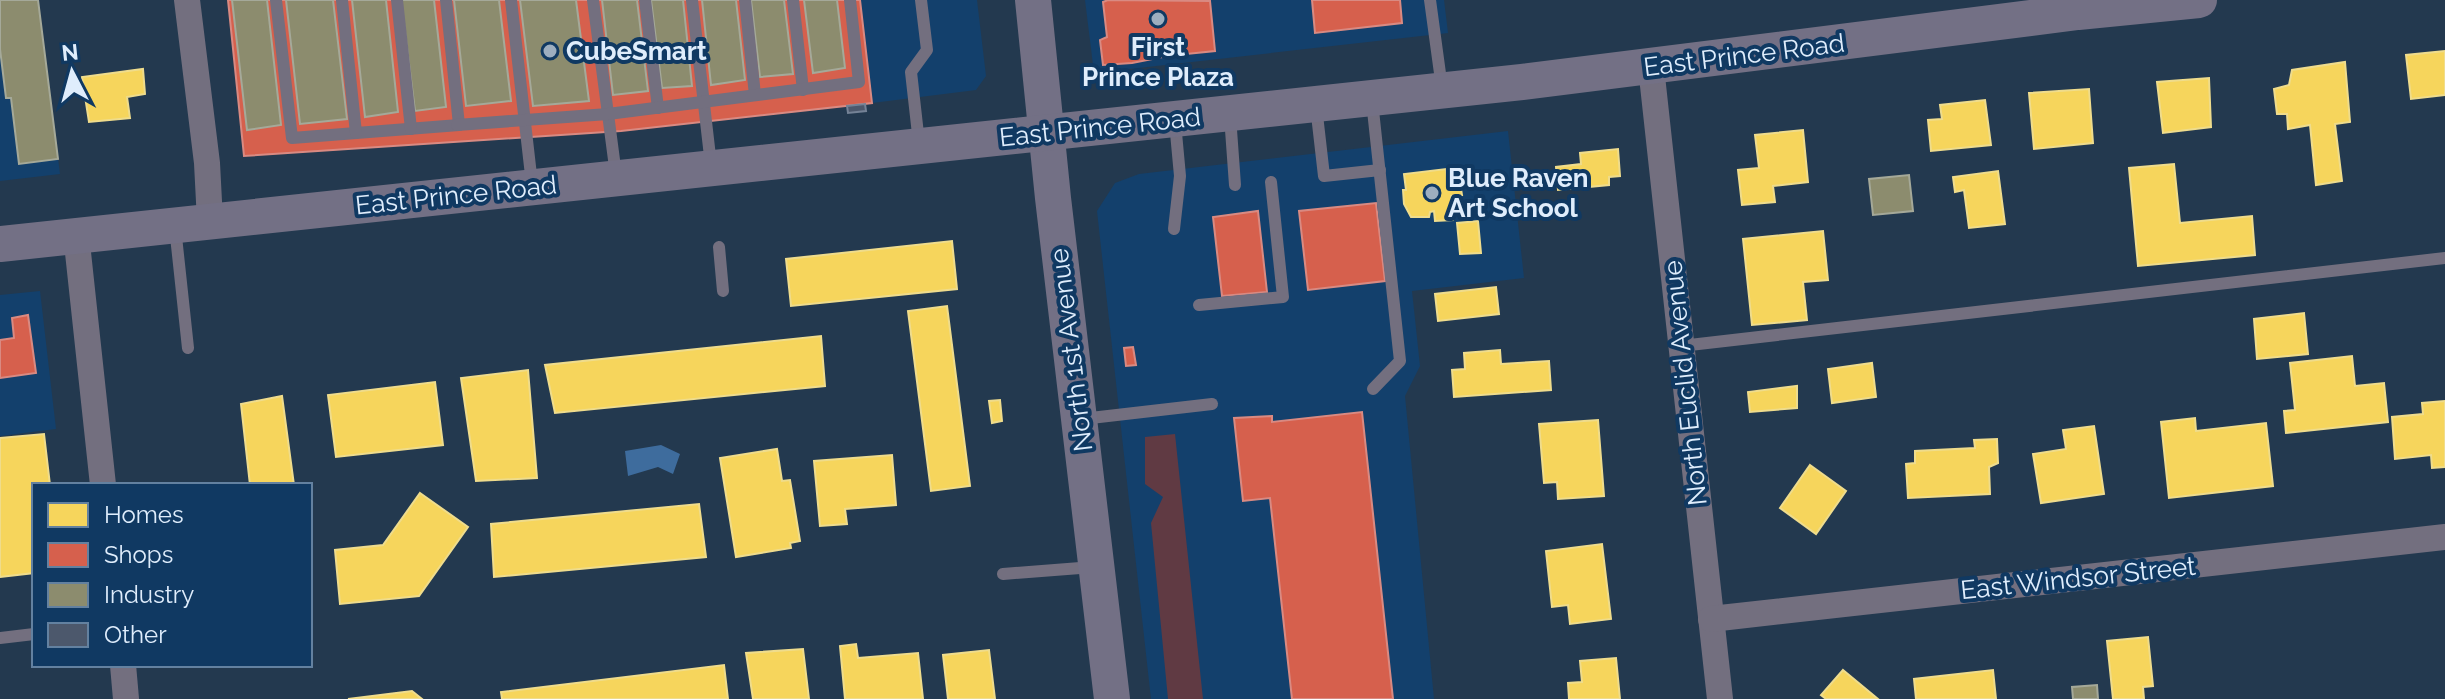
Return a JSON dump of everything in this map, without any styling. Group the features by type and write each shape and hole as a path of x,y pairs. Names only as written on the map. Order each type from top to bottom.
{"main road":[{"name":"North 1st Avenue","path":"1033,0 1112,699"},
{"name":"East Prince Road","path":"0,244 1651,67 2078,6 2199,0"}],"street":[{"path":"187,0 207,163 210,221"},
{"name":"North Euclid Avenue","path":"1651,67 1720,699"},
{"path":"76,234 103,483"},
{"name":"East Windsor Street","path":"1711,619 2445,537"},
{"path":"123,667 126,699"}],"lane":[{"path":"276,0 292,138 608,114 859,82 850,0"},
{"path":"342,0 356,133"},
{"path":"397,0 411,129"},
{"path":"446,0 457,125"},
{"path":"511,0 533,187"},
{"path":"593,0 617,178"},
{"path":"645,0 658,108"},
{"path":"692,0 712,168"},
{"path":"745,0 755,95"},
{"path":"793,0 803,90"},
{"path":"920,146 911,72 927,50 921,0"},
{"path":"1430,0 1442,89"},
{"path":"1372,97 1400,361 1373,389"},
{"path":"1316,103 1324,176 1380,170"},
{"path":"1230,113 1235,185"},
{"path":"1174,119 1180,176 1174,229"},
{"path":"1199,305 1283,297 1271,182"},
{"path":"175,224 188,348"},
{"path":"719,247 723,291"},
{"path":"1681,346 2445,258"},
{"path":"1079,419 1212,404"},
{"path":"1003,574 1096,566"},
{"path":"0,638 32,634"}],"shaded area":[{"path":"0,0 38,0 60,174 0,181"},
{"path":"860,0 977,0 986,76 976,90 872,103"},
{"path":"1085,0 1444,0 1448,33 1094,73"},
{"path":"1508,131 1524,278 1412,291 1420,366 1405,396 1434,699 1151,699 1097,211 1115,183 1139,174"},
{"path":"40,291 56,429 0,436 0,295"},
{"path":"1175,434 1203,699 1168,699 1151,523 1163,497 1145,484 1145,437"},
{"path":"661,445 680,454 673,474 658,467 628,476 625,451"}],"building: Homes":[{"path":"2445,51 2445,95 2411,99 2406,55"},
{"path":"2345,62 2350,122 2335,124 2342,181 2316,185 2310,125 2288,129 2287,114 2277,114 2274,89 2289,85 2292,70"},
{"path":"143,69 145,94 127,97 130,118 89,122 82,77"},
{"path":"2209,78 2211,127 2163,133 2157,82"},
{"path":"2089,89 2093,143 2034,149 2029,93"},
{"path":"1985,100 1991,145 1931,151 1928,120 1942,119 1940,105"},
{"path":"1803,130 1808,182 1773,186 1775,202 1742,205 1738,170 1759,168 1755,135"},
{"path":"1618,149 1620,176 1609,177 1609,185 1558,190 1556,167 1581,164 1580,153"},
{"path":"2174,164 2180,223 2252,216 2255,255 2138,266 2129,168"},
{"name":"Blue Raven Art School","path":"1446,169 1447,178 1459,177 1462,195 1451,196 1453,220 1435,221 1434,211 1430,212 1429,217 1411,217 1404,204 1404,174"},
{"path":"1998,171 2005,224 1969,228 1964,190 1955,192 1953,177"},
{"path":"1478,221 1481,253 1460,254 1457,223"},
{"path":"1823,231 1828,280 1803,282 1807,320 1752,325 1743,239"},
{"path":"952,241 957,289 791,306 786,259"},
{"path":"1496,287 1499,314 1438,321 1435,294"},
{"path":"947,306 970,486 931,491 908,311"},
{"path":"2304,313 2308,354 2257,359 2254,319"},
{"path":"821,336 825,386 555,413 545,365"},
{"path":"1500,350 1501,364 1549,361 1551,390 1454,397 1452,370 1465,369 1464,353"},
{"path":"2352,356 2355,386 2384,383 2388,422 2286,433 2284,411 2295,410 2290,363"},
{"path":"1872,363 1876,397 1832,403 1828,369"},
{"path":"528,370 537,478 476,481 461,378"},
{"path":"435,382 443,445 336,457 328,395"},
{"path":"1797,386 1797,408 1750,412 1748,392"},
{"path":"282,396 294,483 250,483 241,404"},
{"path":"1000,400 1002,421 992,423 989,401"},
{"path":"2445,401 2445,467 2432,468 2431,455 2395,459 2392,417 2423,414 2422,403"},
{"path":"2195,418 2196,431 2266,423 2273,486 2169,498 2161,422"},
{"path":"1598,420 1604,496 1558,499 1557,482 1544,483 1539,424"},
{"path":"2094,426 2104,494 2041,503 2033,454 2066,449 2063,430"},
{"path":"44,434 50,483 32,483 32,573 0,577 0,438"},
{"path":"1997,439 1998,463 1989,467 1990,494 1908,498 1906,464 1915,463 1915,451 1975,448 1974,440"},
{"path":"777,449 782,481 790,480 800,541 790,543 791,548 736,557 720,458"},
{"path":"892,455 896,505 845,509 847,524 820,526 814,461"},
{"path":"1810,465 1846,491 1816,534 1780,508"},
{"path":"420,493 468,527 419,596 340,604 335,550 383,545"},
{"path":"699,504 706,557 494,577 491,524"},
{"path":"1602,544 1611,619 1570,624 1568,605 1552,607 1546,551"},
{"path":"2148,637 2153,686 2143,687 2144,699 2113,699 2107,641"},
{"path":"856,644 858,658 918,653 923,699 845,699 840,646"},
{"path":"803,649 809,699 753,699 746,653"},
{"path":"989,650 995,699 948,699 943,655"},
{"path":"1616,658 1620,699 1569,699 1568,683 1582,682 1580,661"},
{"path":"724,665 728,699 502,699 501,692"},
{"path":"1843,670 1878,699 1826,699 1821,695"},
{"path":"1993,670 1996,699 1916,699 1914,679"},
{"path":"412,691 422,699 348,699"}],"building: Shops":[{"name":"CubeSmart","path":"228,0 860,0 872,103 621,131 244,156"},
{"path":"1312,0 1400,0 1402,23 1315,33"},
{"name":"First Prince Plaza","path":"1210,1 1215,51 1177,55 1177,50 1163,53 1163,57 1103,65 1100,40 1107,37 1103,2"},
{"path":"1376,203 1385,281 1308,290 1299,211"},
{"path":"1258,211 1267,292 1222,296 1213,217"},
{"path":"28,315 36,373 0,378 0,340 14,338 12,318"},
{"path":"1133,347 1136,365 1126,366 1124,348"},
{"path":"1362,412 1393,699 1292,699 1270,498 1243,501 1234,418 1272,416 1272,422"}],"building: Industry":[{"path":"0,0 38,0 58,159 19,164 11,98 6,98 0,49"},
{"path":"232,0 267,0 281,125 247,130"},
{"path":"286,0 333,0 347,119 300,124"},
{"path":"352,0 386,0 398,112 365,117"},
{"path":"401,0 434,0 446,107 415,111"},
{"path":"454,0 499,0 511,101 466,106"},
{"path":"520,0 576,0 589,101 533,106"},
{"path":"602,0 637,0 648,91 613,95"},
{"path":"651,0 683,0 692,86 662,88"},
{"path":"702,0 736,0 745,80 711,85"},
{"path":"751,0 784,0 793,74 760,77"},
{"path":"804,0 837,0 845,68 813,73"},
{"path":"1909,175 1913,211 1873,215 1869,179"},
{"path":"2097,685 2098,699 2073,699 2072,687"}],"building: Other":[{"path":"865,104 866,111 848,113 847,106"}],"place":[{"name":"First Prince Plaza","path":"1158,19"},
{"name":"CubeSmart","path":"550,51"},
{"name":"Blue Raven Art School","path":"1432,193"}]}
